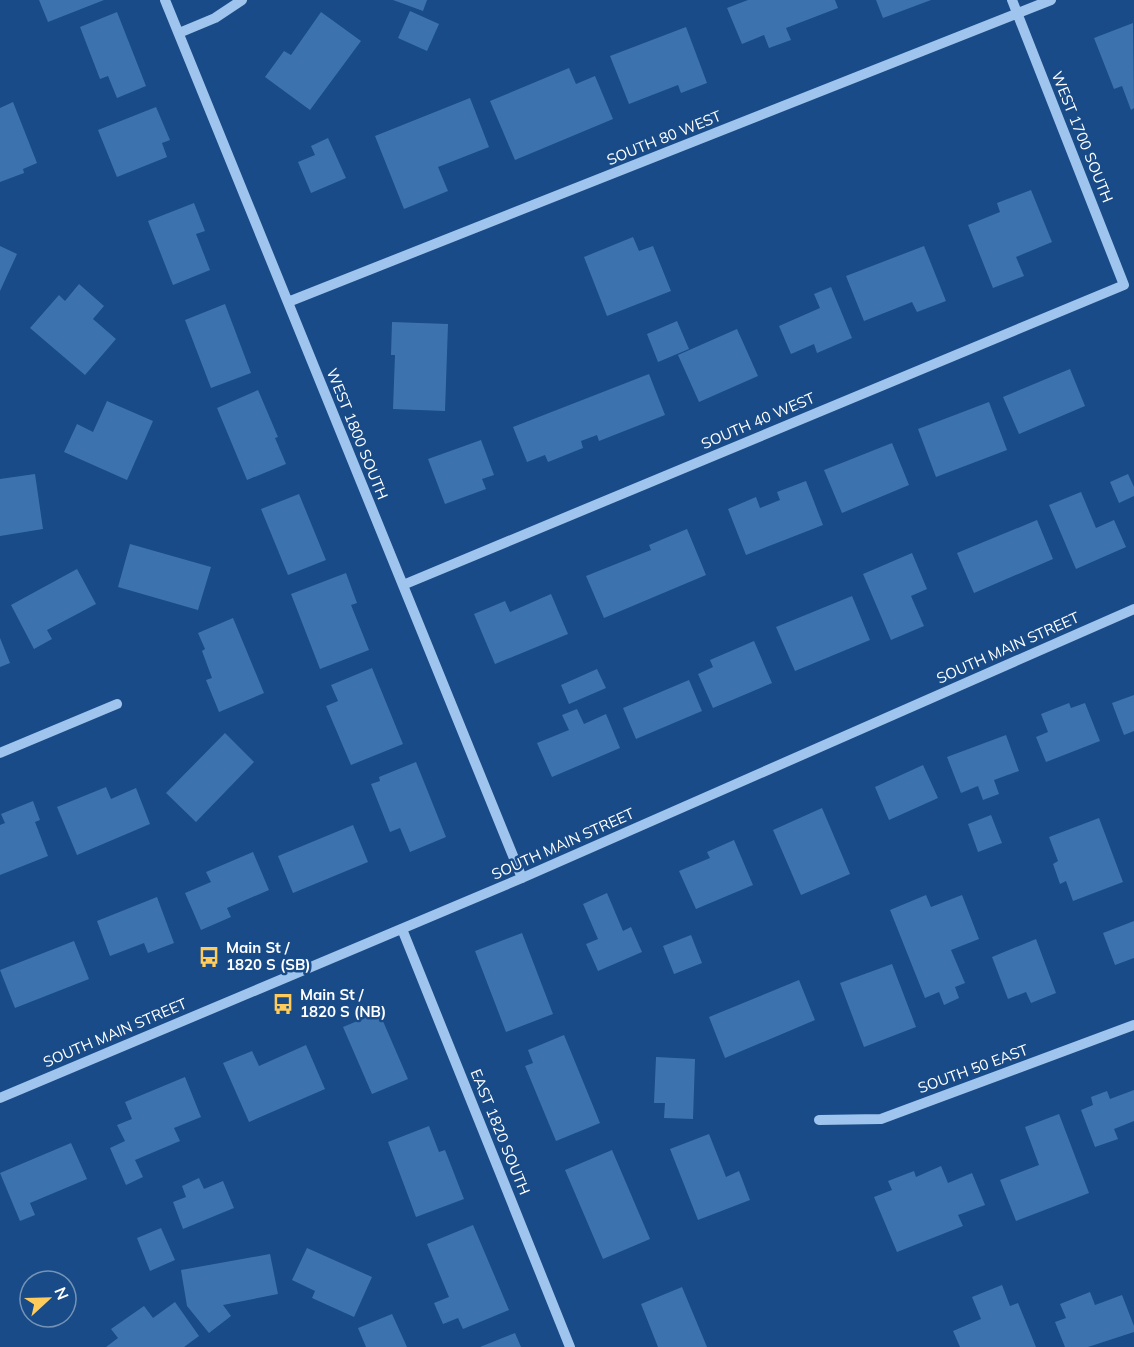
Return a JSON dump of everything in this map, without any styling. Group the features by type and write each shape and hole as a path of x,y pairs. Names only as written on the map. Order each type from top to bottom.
{"street":[{"name":"WEST 1800 SOUTH","path":"165,0 522,878"},
{"path":"178,33 215,18 242,0"},
{"name":"WEST 1700 SOUTH","path":"1012,0 1124,285"},
{"name":"SOUTH 80 WEST","path":"288,303 1051,0"},
{"name":"SOUTH 40 WEST","path":"402,585 1124,285"},
{"name":"SOUTH MAIN STREET","path":"0,1098 522,878 1134,609"},
{"path":"0,753 117,704"},
{"name":"EAST 1820 SOUTH","path":"402,929 570,1347"},
{"name":"SOUTH 50 EAST","path":"819,1120 881,1119 1134,1025"}],"building":[{"path":"39,0 104,0 48,22"},
{"path":"393,0 427,0 423,11"},
{"path":"748,0 835,0 838,8 786,28 791,40 769,48 764,35 742,44 727,8"},
{"path":"876,0 931,0 883,18"},
{"path":"410,11 439,24 427,51 398,38"},
{"path":"117,12 146,86 117,98 108,76 100,79 80,27"},
{"path":"321,12 361,41 310,110 265,77 284,51 291,55"},
{"path":"1133,23 1134,108 1131,110 1122,86 1114,89 1094,38"},
{"path":"686,27 707,83 681,93 678,85 629,104 610,56"},
{"path":"569,68 576,84 595,76 613,119 515,160 490,101"},
{"path":"470,98 489,147 438,167 448,191 404,209 375,136"},
{"path":"13,102 37,163 23,169 24,173 0,182 0,108"},
{"path":"156,107 170,140 162,143 167,157 117,177 98,130"},
{"path":"328,138 346,178 311,193 298,162 315,155 311,146"},
{"path":"1031,190 1052,242 1016,257 1024,276 993,288 968,225 1000,212 997,203"},
{"path":"194,203 205,231 196,234 210,270 173,285 148,221"},
{"path":"633,237 639,251 653,246 671,291 607,316 584,257"},
{"path":"0,246 17,254 0,291"},
{"path":"924,246 946,301 917,312 912,302 864,321 846,276"},
{"path":"79,284 104,306 93,319 116,339 85,375 30,328 59,295 65,301"},
{"path":"831,287 852,338 817,353 814,344 791,354 779,326 820,308 814,294"},
{"path":"225,304 251,373 211,388 185,320"},
{"path":"677,321 689,349 658,362 647,334"},
{"path":"392,322 448,324 445,411 393,409 395,355 391,355"},
{"path":"737,329 758,376 699,402 678,355"},
{"path":"1070,369 1085,406 1019,434 1003,397"},
{"path":"649,374 665,415 599,441 597,435 581,441 583,448 548,462 545,455 527,462 513,427"},
{"path":"258,390 278,437 275,438 286,464 247,480 217,408"},
{"path":"107,401 153,421 127,480 64,452 77,424 93,432"},
{"path":"989,402 1007,450 936,477 918,429"},
{"path":"481,440 494,475 482,479 486,489 445,504 428,459"},
{"path":"892,443 909,485 842,513 824,470"},
{"path":"35,474 43,529 0,536 0,479"},
{"path":"1128,474 1134,487 1134,496 1119,503 1110,482"},
{"path":"806,481 823,525 746,555 728,509 756,497 760,508 780,500 777,492"},
{"path":"1081,492 1096,528 1114,520 1126,547 1076,569 1049,505"},
{"path":"299,494 326,560 288,575 261,509"},
{"path":"1037,520 1053,559 974,593 957,553"},
{"path":"687,529 706,575 604,618 586,576 651,550 649,545"},
{"path":"130,544 211,567 198,610 118,587"},
{"path":"912,553 927,589 911,596 924,626 891,640 863,574"},
{"path":"77,569 96,604 47,630 52,639 34,649 11,605"},
{"path":"346,573 357,603 351,605 369,650 320,669 291,594"},
{"path":"551,594 568,634 495,664 474,614 505,601 510,612"},
{"path":"852,596 870,640 795,671 776,627"},
{"path":"233,618 264,693 219,712 206,680 212,678 202,651 205,649 198,633"},
{"path":"0,638 10,663 0,667"},
{"path":"754,641 772,683 713,708 698,674 713,667 710,660"},
{"path":"372,668 403,744 351,765 326,706 338,701 331,685"},
{"path":"597,669 606,688 569,704 561,685"},
{"path":"689,680 702,711 636,739 623,708"},
{"path":"1134,695 1134,731 1124,735 1112,703"},
{"path":"1069,703 1071,708 1085,703 1100,741 1046,762 1036,737 1048,732 1041,714"},
{"path":"577,709 584,724 606,714 620,748 552,777 537,743 569,730 562,715"},
{"path":"225,733 254,762 196,822 166,793"},
{"path":"1006,735 1019,771 994,780 999,794 983,800 978,786 961,793 947,757"},
{"path":"416,762 446,837 410,852 400,828 390,832 371,784 380,781 379,777"},
{"path":"923,765 938,798 889,820 875,787"},
{"path":"106,787 111,799 136,788 150,824 77,855 57,807"},
{"path":"33,801 40,820 35,822 48,856 0,875 0,825 5,823 1,814"},
{"path":"822,808 850,874 801,895 773,830"},
{"path":"991,815 1002,843 978,852 968,824"},
{"path":"1099,818 1123,882 1073,901 1066,881 1060,884 1053,864 1058,861 1049,837"},
{"path":"353,825 368,862 293,893 278,856"},
{"path":"734,840 753,885 696,909 679,871 710,858 707,852"},
{"path":"253,852 269,890 227,908 231,917 201,930 185,893 211,882 206,872"},
{"path":"607,893 623,931 631,927 642,952 598,971 586,944 598,939 583,904"},
{"path":"926,895 931,907 962,895 979,939 951,950 965,983 955,987 959,998 944,1005 939,992 925,998 890,910"},
{"path":"157,897 174,943 148,953 144,943 110,956 97,921"},
{"path":"1134,921 1134,958 1115,965 1103,933"},
{"path":"522,933 553,1014 506,1032 475,951"},
{"path":"691,935 702,963 674,974 663,946"},
{"path":"1036,939 1056,993 1031,1003 1026,992 1008,999 992,957"},
{"path":"74,941 89,979 15,1008 0,970"},
{"path":"892,964 916,1027 864,1047 840,983"},
{"path":"799,980 815,1020 725,1058 709,1017"},
{"path":"379,1012 408,1079 372,1094 343,1027"},
{"path":"564,1035 600,1123 556,1141 525,1066 533,1063 528,1050"},
{"path":"306,1045 325,1089 249,1122 223,1063 252,1051 259,1066"},
{"path":"656,1057 695,1059 693,1119 664,1118 665,1103 654,1103"},
{"path":"185,1077 201,1117 174,1128 180,1141 135,1160 143,1177 126,1185 110,1148 125,1141 117,1125 132,1119 125,1102"},
{"path":"1134,1090 1134,1121 1114,1129 1118,1139 1095,1147 1081,1110 1093,1105 1091,1097 1107,1091 1110,1099"},
{"path":"1059,1114 1089,1193 1016,1221 1000,1180 1039,1165 1025,1127"},
{"path":"429,1126 439,1152 445,1150 464,1199 416,1217 388,1142"},
{"path":"709,1134 726,1177 739,1171 750,1200 698,1220 670,1149"},
{"path":"71,1143 87,1179 30,1203 35,1215 20,1221 0,1173"},
{"path":"612,1150 650,1239 603,1259 565,1170"},
{"path":"941,1166 948,1183 972,1173 985,1205 958,1215 963,1226 897,1252 874,1197 892,1190 888,1181 914,1171 916,1177"},
{"path":"199,1178 204,1189 223,1181 234,1208 183,1229 173,1202 186,1197 182,1186"},
{"path":"473,1225 509,1310 463,1329 458,1318 443,1324 434,1303 449,1297 427,1244"},
{"path":"161,1228 175,1260 150,1271 137,1238"},
{"path":"307,1248 372,1277 354,1317 312,1298 315,1291 292,1280"},
{"path":"270,1254 278,1294 223,1305 231,1316 209,1333 187,1306 181,1270"},
{"path":"1002,1285 1010,1306 1018,1303 1036,1347 960,1347 953,1331 981,1319 972,1297"},
{"path":"682,1287 707,1347 658,1347 641,1304"},
{"path":"1090,1292 1095,1305 1122,1295 1134,1326 1134,1332 1088,1347 1065,1347 1055,1322 1066,1318 1060,1304"},
{"path":"175,1302 199,1336 184,1347 106,1347 118,1338 111,1329 144,1306 153,1318"},
{"path":"392,1314 407,1347 366,1347 358,1328"},
{"path":"515,1333 521,1347 480,1347"}],"place":[{"name":"Main St / 1820 S (SB)","path":"209,957"},
{"name":"Main St / 1820 S (NB)","path":"283,1004"}]}
